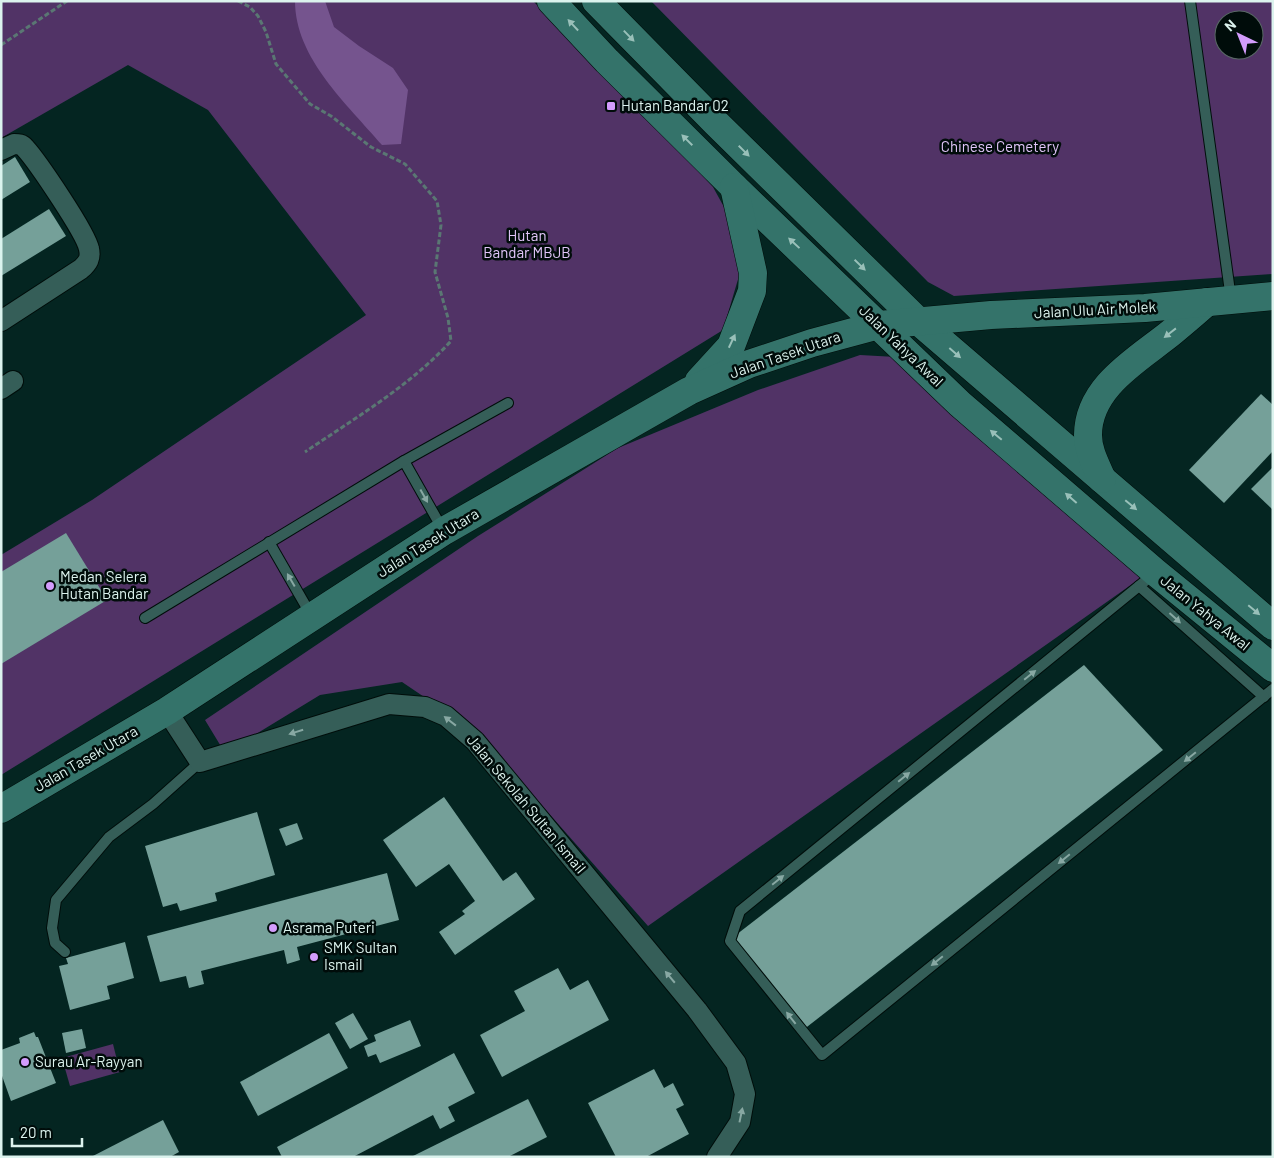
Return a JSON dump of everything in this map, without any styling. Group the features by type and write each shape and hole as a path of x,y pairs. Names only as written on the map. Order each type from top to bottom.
{"main road":[{"name":"Jalan Yahya Awal","path":"551,1 607,61 734,187 960,404 1147,579 1273,668"},
{"name":"Jalan Yahya Awal","path":"596,1 716,123 918,321 1273,626"},
{"path":"689,391 731,346 752,290 753,273 734,187"},
{"name":"Jalan Ulu Air Molek","path":"879,325 1273,296"},
{"path":"1103,481 1090,450 1088,436 1090,417 1101,396 1114,378 1219,301"},
{"name":"Jalan Tasek Utara","path":"1,809 167,712 444,531 689,391 749,364 812,343 879,325"}],"street":[{"path":"1,321 82,269 90,257 90,251 85,238 24,147 10,147"},
{"name":"Jalan Sekolah Sultan Ismail","path":"200,762 389,704 425,707 446,716 475,741 697,1010 736,1063 745,1094 740,1122 717,1157"},
{"path":"167,712 200,762"}],"lane":[{"path":"1190,1 1219,301"},
{"path":"145,618 404,461 508,403"},
{"path":"404,461 444,531"},
{"path":"269,542 312,618"},
{"path":"1264,697 1147,579 740,910 730,941 822,1055 1264,697 1273,689"},
{"path":"65,952 55,943 52,928 56,900 109,837 153,804 200,762"}],"path":[{"path":"1,45 66,1"},
{"path":"238,1 250,7 258,16 266,32 276,64 310,104 330,116 371,147 405,164 437,201 441,225 435,272 448,318 451,341 423,368 391,393 304,452"}],"green space":[{"name":"Hutan Bandar MBJB","path":"1,1 533,1 635,104 713,187 747,249 723,330 1,775 1,555 92,500 366,315 208,110 128,65 1,138"},
{"name":"Chinese Cemetery","path":"651,1 1273,1 1273,274 954,296 928,282"},
{"path":"860,355 896,357 1145,575 648,926 479,734 402,682 320,695 225,753 205,720 478,536 618,448 758,390"},
{"path":"113,1044 120,1072 70,1086 62,1058"}],"shaded area":[{"path":"295,1 325,1 334,27 393,68 408,90 401,144 382,145 325,79 313,61 304,42 297,22"}],"building":[{"path":"15,157 30,182 1,200 1,166"},
{"path":"49,209 66,236 1,276 1,239"},
{"path":"1261,394 1273,405 1273,451 1224,503 1189,470"},
{"path":"1273,467 1273,510 1251,489"},
{"name":"Medan Selera Hutan Bandar","path":"66,533 107,600 1,664 1,572"},
{"path":"1084,665 1163,750 803,1030 732,938"},
{"path":"444,797 503,881 516,872 535,899 455,955 439,932 465,914 462,911 475,901 449,864 416,887 383,840"},
{"path":"257,812 275,875 215,893 217,901 180,911 177,903 163,907 145,846"},
{"path":"297,823 303,839 286,846 279,829"},
{"name":"Asrama Puteri","path":"387,873 399,920 297,947 300,960 287,964 284,950 201,971 204,984 189,988 186,976 160,982 147,936"},
{"path":"125,942 134,978 107,986 110,999 70,1010 59,966 68,964 66,958"},
{"path":"558,968 570,990 588,980 609,1020 502,1077 480,1035 525,1011 514,991"},
{"path":"353,1013 368,1039 350,1049 335,1023"},
{"path":"410,1020 421,1046 380,1063 376,1054 368,1057 364,1046 376,1041 374,1035"},
{"path":"82,1029 86,1048 66,1053 62,1033"},
{"name":"Surau Ar-Rayyan","path":"34,1032 36,1037 38,1037 56,1083 11,1101 1,1073 1,1050 20,1043 19,1038"},
{"path":"329,1033 348,1068 258,1116 240,1082"},
{"path":"454,1053 475,1093 448,1107 455,1121 440,1129 433,1115 353,1157 282,1157 277,1147"},
{"path":"654,1069 664,1088 673,1083 684,1105 676,1109 689,1134 646,1157 616,1157 588,1103"},
{"path":"528,1099 547,1137 508,1157 411,1157"},
{"path":"163,1120 179,1152 170,1157 91,1157"}],"place":[{"name":"Hutan Bandar 02","path":"611,106"},
{"name":"Medan Selera Hutan Bandar","path":"50,586"},
{"name":"Asrama Puteri","path":"273,928"},
{"name":"SMK Sultan Ismail","path":"314,957"},
{"name":"Surau Ar-Rayyan","path":"25,1062"}]}
